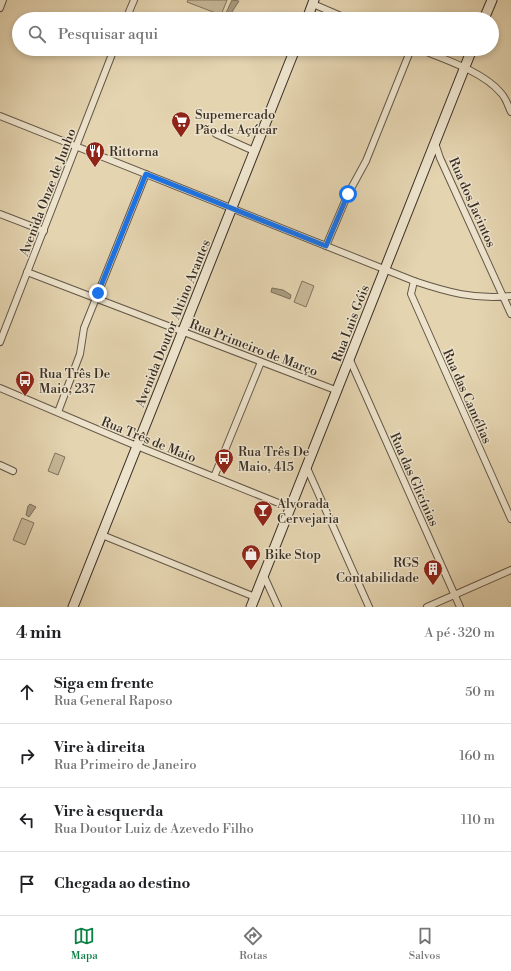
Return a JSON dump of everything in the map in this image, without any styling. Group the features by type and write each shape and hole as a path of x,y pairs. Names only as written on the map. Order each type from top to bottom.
{"street":[{"path":"0,8 3,0"},
{"path":"129,12 134,0"},
{"path":"487,12 492,0"},
{"path":"310,12 314,2 334,12"},
{"name":"Avenida Onze de Junho","path":"0,342 111,56"},
{"name":"Avenida Doutor Altino Arantes","path":"73,607 292,56"},
{"path":"326,246 348,194 366,161 408,56"},
{"path":"436,56 465,68 491,83 506,100 511,112"},
{"name":"Rua Luis Góis","path":"251,607 338,391 469,56"},
{"path":"0,116 77,145 414,281 434,288 480,298 511,296"},
{"path":"216,134 254,151"},
{"name":"Rua dos Jacintos","path":"435,143 440,158 511,314"},
{"path":"58,412 80,354 84,328 146,174"},
{"path":"0,214 44,230"},
{"name":"Rua Primeiro de Março","path":"27,272 338,391"},
{"name":"Rua das Camélias","path":"414,281 411,294 511,519"},
{"name":"Rua das Glicínias","path":"350,360 460,607"},
{"path":"214,477 261,362"},
{"name":"Rua Três de Maio","path":"0,388 137,446 291,508"},
{"path":"0,466 13,471"},
{"path":"307,468 369,607"},
{"path":"102,535 255,597"},
{"path":"427,607 511,570"},
{"path":"264,576 278,607"}],"shaded area":[{"path":"188,0 227,0 222,12 213,12 187,2"},
{"path":"232,0 239,1 232,12 226,12"},
{"path":"302,281 314,286 306,307 294,302"},
{"path":"272,288 283,290 291,295 290,299 271,292"},
{"path":"55,453 65,457 58,475 48,471"},
{"path":"30,504 36,507 29,517 26,515"},
{"path":"22,518 34,523 25,545 13,540"}],"place":[{"name":"Supemercado Pão de Açúcar","path":"181,138"},
{"name":"Rittorna","path":"95,168"},
{"name":"Rua Três De Maio, 237","path":"25,397"},
{"name":"Rua Três De Maio, 415","path":"224,475"},
{"name":"Alvorada Cervejaria","path":"263,527"},
{"name":"Bike Stop","path":"251,571"},
{"name":"RGS Contabilidade","path":"433,586"}],"route":[{"path":"98,293 146,174 326,246 348,194"}]}
